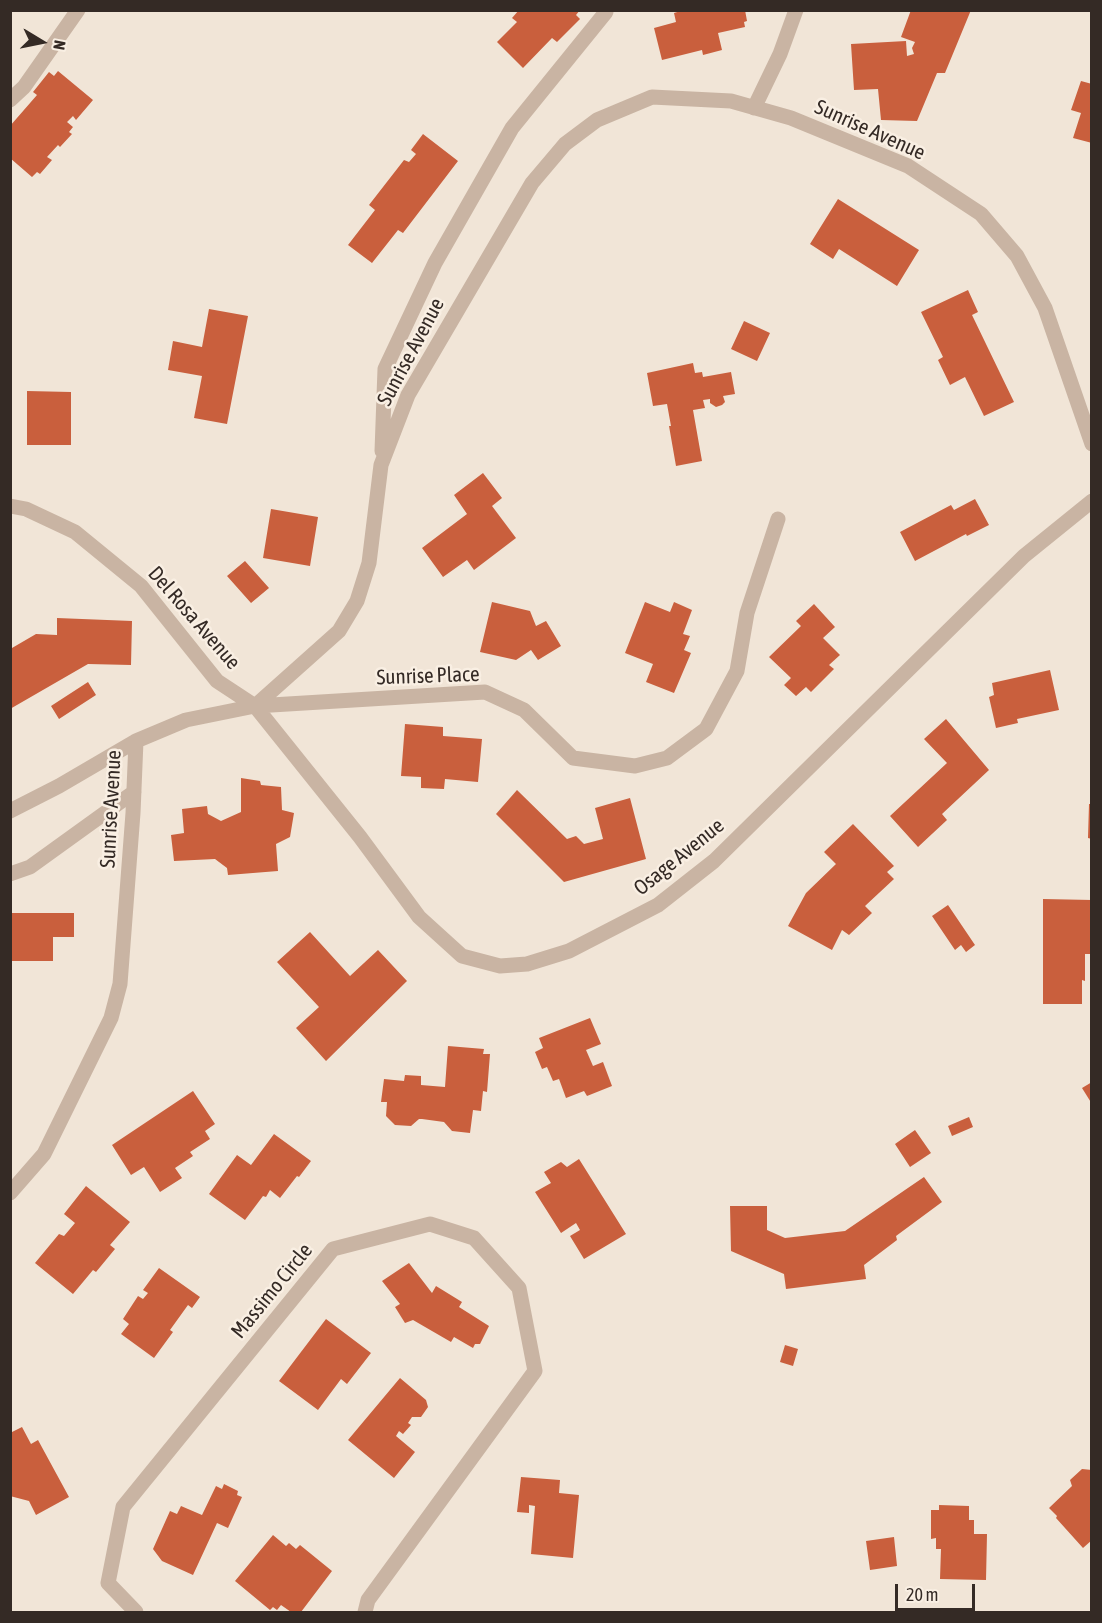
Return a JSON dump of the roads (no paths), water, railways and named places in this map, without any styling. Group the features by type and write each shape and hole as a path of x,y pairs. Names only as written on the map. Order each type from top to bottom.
{"street":[{"path":"10,100 24,87 78,10"},
{"path":"754,108 780,54 796,10"},
{"path":"381,465 385,369 435,263 512,128 606,12"},
{"name":"Sunrise Avenue","path":"10,1193 44,1154 111,1018 120,984 136,741 186,720 255,706 339,631 357,601 369,563 381,465 408,394 532,183 565,144 597,120 652,97 730,101 791,118 908,166 981,214 1017,256 1045,308 1092,444"},
{"name":"Osage Avenue","path":"255,706 360,837 418,917 462,956 500,966 527,964 569,951 658,905 714,861 1024,556 1092,501"},
{"name":"Del Rosa Avenue","path":"10,506 26,509 75,532 133,579 218,681 255,706"},
{"name":"Sunrise Place","path":"255,706 485,692 524,710 573,758 635,766 667,758 706,729 737,671 747,613 778,519"},
{"path":"10,810 59,786 136,741"},
{"path":"10,874 30,867 134,792"},
{"name":"Massimo Circle","path":"136,1612 108,1582 123,1507 333,1249 430,1224 474,1238 519,1288 535,1371 368,1600 365,1612"}]}
